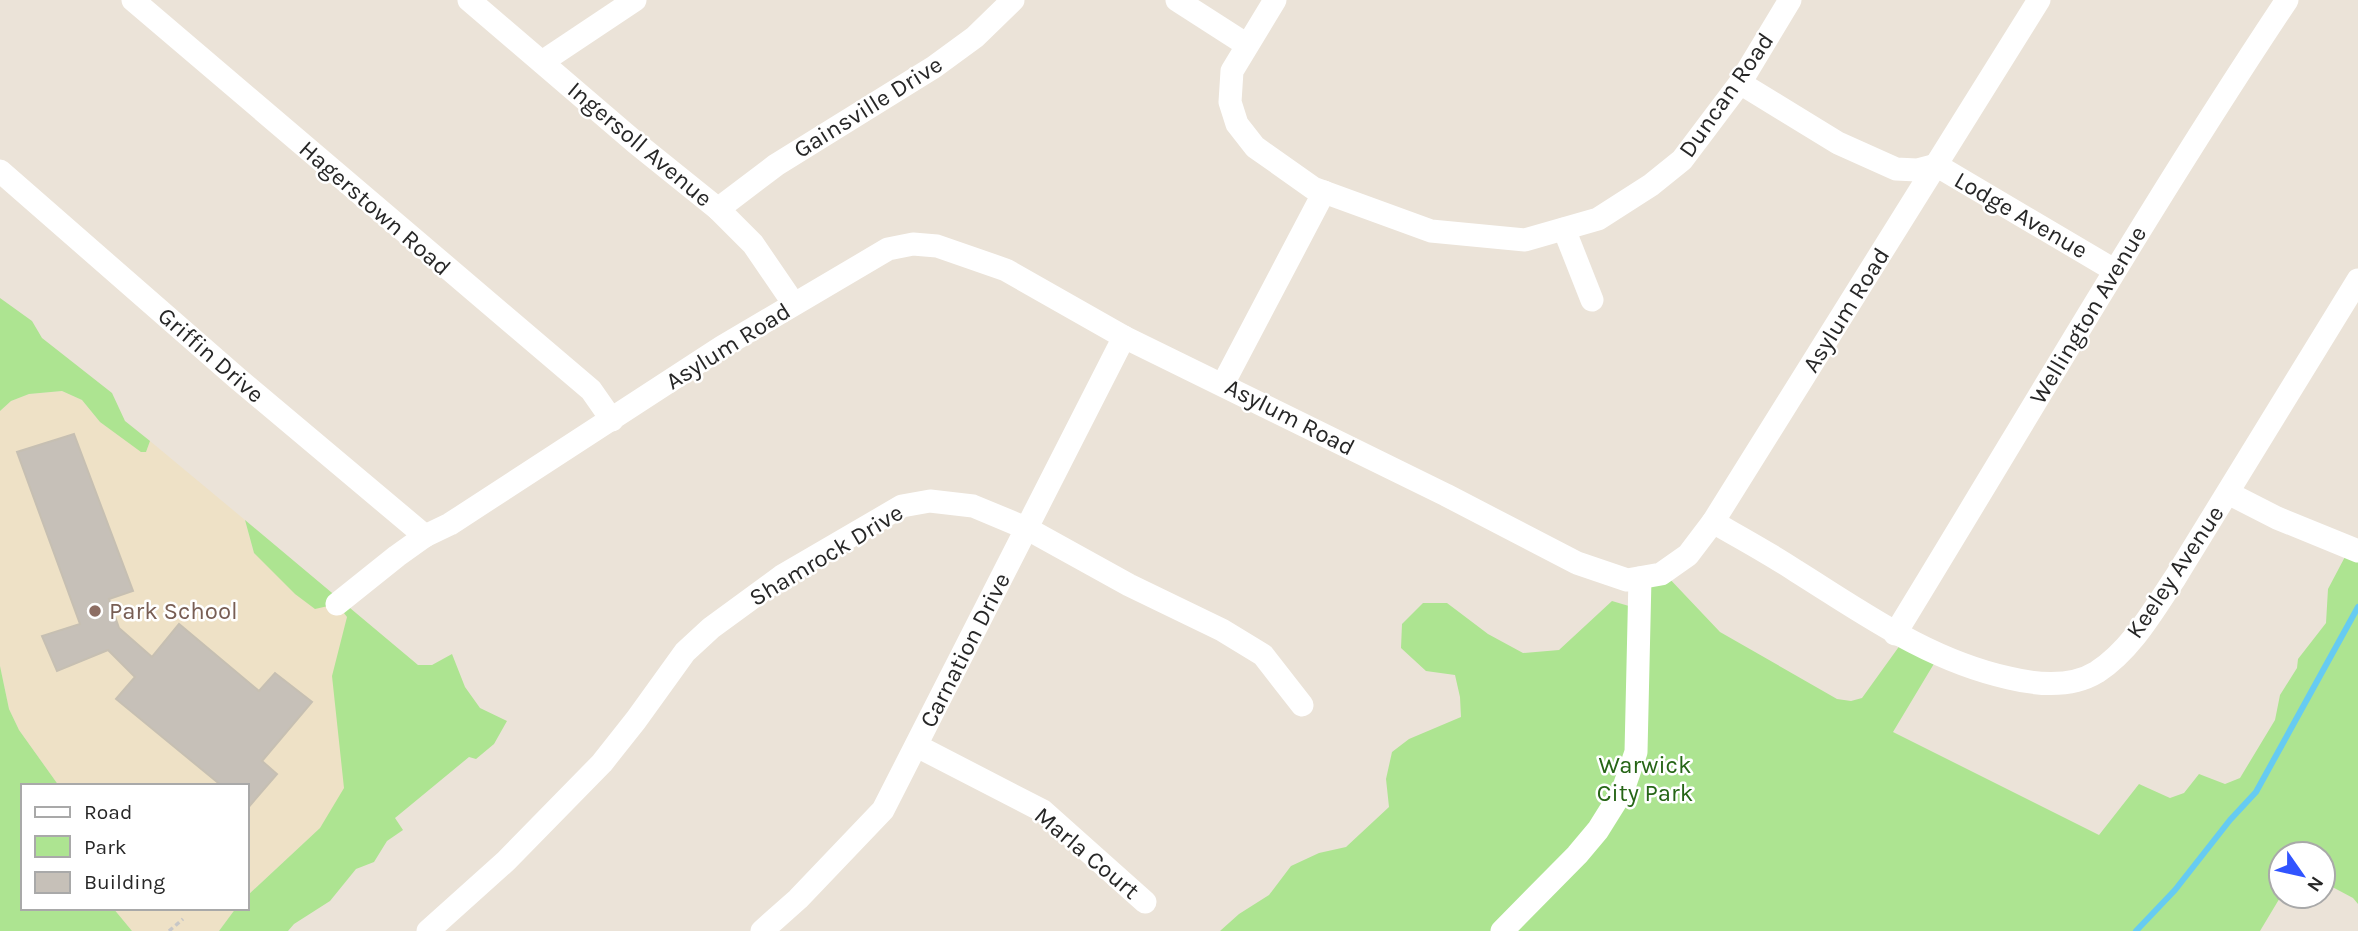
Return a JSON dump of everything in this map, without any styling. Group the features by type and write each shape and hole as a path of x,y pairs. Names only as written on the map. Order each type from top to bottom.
{"street":[{"name":"Hagerstown Road","path":"132,0 591,390 612,420"},
{"name":"Ingersoll Avenue","path":"470,0 636,143 718,209 753,244 794,304"},
{"path":"542,62 635,0"},
{"name":"Gainsville Drive","path":"718,209 776,165 934,66 975,37 1013,0"},
{"path":"1177,0 1247,46"},
{"name":"Duncan Road","path":"1275,0 1232,71 1230,102 1237,124 1255,147 1313,188 1431,231 1525,240 1598,219 1651,185 1682,160 1740,83 1790,0"},
{"name":"Asylum Road","path":"337,604 425,536 450,524 722,347 888,249 913,244 937,246 1006,270 1124,337 1446,495 1577,563 1627,580 1661,574 1688,555 1713,522 2039,0"},
{"name":"Wellington Avenue","path":"1895,634 2114,270 2215,108 2287,0"},
{"name":"Lodge Avenue","path":"1740,83 1838,143 1896,169 1917,170 1936,165 2114,270"},
{"name":"Griffin Drive","path":"0,171 237,378 425,536"},
{"path":"1223,384 1324,192"},
{"path":"1564,229 1592,300"},
{"name":"Keeley Avenue","path":"1713,522 1895,634 1928,651 1981,672 2034,684 2074,682 2097,672 2123,650 2143,626 2358,280"},
{"name":"Carnation Drive","path":"770,929 883,810 1124,337"},
{"path":"2228,493 2277,518 2358,551"},
{"name":"Shamrock Drive","path":"428,931 506,861 602,762 685,652 711,628 782,576 902,506 930,501 973,506 1026,528 1129,585 1222,630 1263,655 1303,705"},
{"path":"1502,931 1577,855 1598,830 1623,790 1636,752 1640,578"},
{"name":"Marla Court","path":"917,746 1043,811 1146,902"}],"path":[{"path":"169,931 183,919"}],"shaded area":[{"path":"62,391 82,400 100,422 146,452 150,441 245,520 254,553 337,603 347,617 343,638 340,738 345,789 320,828 248,895 248,784 58,784 19,730 9,709 0,666 0,411 11,401 29,394"},
{"path":"115,910 235,910 219,931 132,931"}],"green space":[{"path":"0,298 32,321 42,338 112,393 125,421 150,441 146,452 141,452 100,422 82,400 62,391 29,394 11,401 0,411"},
{"path":"245,520 418,665 432,665 452,654 465,687 480,708 507,721 494,744 476,759 469,757 395,818 403,830 387,841 374,862 356,869 330,901 294,924 288,931 219,931 235,910 248,910 248,895 320,828 344,788 332,676 347,617 337,604 315,609 295,594 254,553"},
{"name":"Warwick City Park","path":"2358,552 2358,904 2337,889 2337,840 2267,840 2267,910 2273,910 2260,931 1220,931 1239,914 1269,895 1291,866 1319,853 1346,847 1389,807 1386,779 1392,752 1409,739 1461,717 1455,675 1426,671 1401,648 1402,624 1423,603 1447,603 1488,634 1523,653 1559,650 1612,601 1639,609 1640,581 1666,575 1720,632 1837,699 1851,701 1862,698 1903,641 1938,657 1893,732 2099,835 2139,784 2170,798 2184,793 2199,774 2225,784 2240,778 2275,720 2280,695 2297,668 2298,659 2326,623 2328,589 2347,553"},
{"path":"0,666 9,709 19,730 58,784 21,784 21,910 115,910 132,931 0,931"}],"building":[{"name":"Park School","path":"74,434 133,591 109,599 119,628 152,657 179,624 259,691 275,673 312,702 262,761 277,774 248,808 248,784 220,784 116,699 135,677 108,650 57,671 42,636 80,624 17,452"}],"waterway":[{"path":"2136,931 2175,890 2230,820 2256,792 2358,607"}],"place":[{"name":"Park School","path":"95,611"}]}
